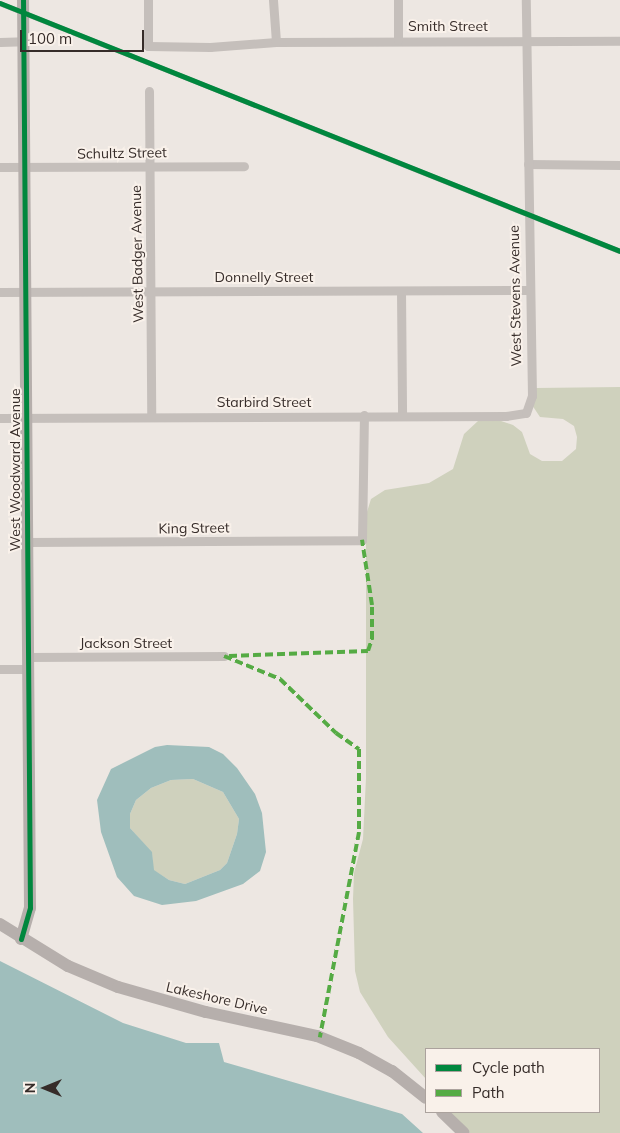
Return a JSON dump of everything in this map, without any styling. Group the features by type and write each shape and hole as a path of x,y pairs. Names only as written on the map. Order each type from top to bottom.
{"street":[{"name":"West Woodward Avenue","path":"22,939 30,908 23,0"},
{"name":"Smith Street","path":"148,0 148,46 210,47 276,42 398,40 620,41"},
{"path":"273,0 276,42"},
{"path":"398,0 398,40"},
{"name":"West Stevens Avenue","path":"526,0 532,396 528,411"},
{"path":"0,42 24,41"},
{"name":"West Badger Avenue","path":"149,91 151,416"},
{"path":"528,164 620,165"},
{"name":"Schultz Street","path":"0,167 244,166"},
{"path":"401,290 402,415"},
{"name":"Donnelly Street","path":"0,292 529,290"},
{"name":"Starbird Street","path":"0,418 364,415 506,416 528,411"},
{"name":"King Street","path":"27,542 362,540 364,415"},
{"name":"Jackson Street","path":"0,668 28,663 224,656"},
{"name":"Lakeshore Drive","path":"0,924 68,966 118,987 206,1012 317,1036 359,1053 392,1071 425,1097"},
{"path":"443,1113 464,1133"}],"green space":[{"path":"620,387 620,1133 470,1133 451,1113 600,1113 600,1048 425,1048 425,1078 388,1037 360,992 355,971 354,873 363,839 366,778 366,515 371,499 385,490 429,483 453,469 464,434 478,421 495,419 513,425 522,432 530,454 542,461 562,461 576,449 577,437 574,426 563,419 540,417 530,402 536,388"},
{"path":"193,779 223,792 239,819 237,834 227,863 220,870 185,884 169,880 153,870 152,853 130,828 130,814 136,800 151,788 171,780"}],"water":[{"path":"167,745 209,747 223,754 237,768 255,794 262,813 266,852 260,871 243,884 196,901 162,905 134,896 117,877 101,832 97,800 111,769 155,747","holes":["193,779 223,792 239,819 237,834 227,863 220,870 185,884 169,880 154,870 152,852 130,828 130,814 136,800 151,788 171,780"]},
{"path":"0,961 123,1023 186,1043 219,1043 224,1062 402,1114 423,1133 0,1133"}],"railway":[{"path":"0,3 620,251"}],"marked path":[{"path":"229,656 368,651 372,639 372,605 362,540"},
{"path":"224,656 280,679 336,733 359,749 359,832 320,1037"}],"cycle path":[{"path":"21,939 30,908 23,0"},
{"path":"0,3 620,251"}]}
